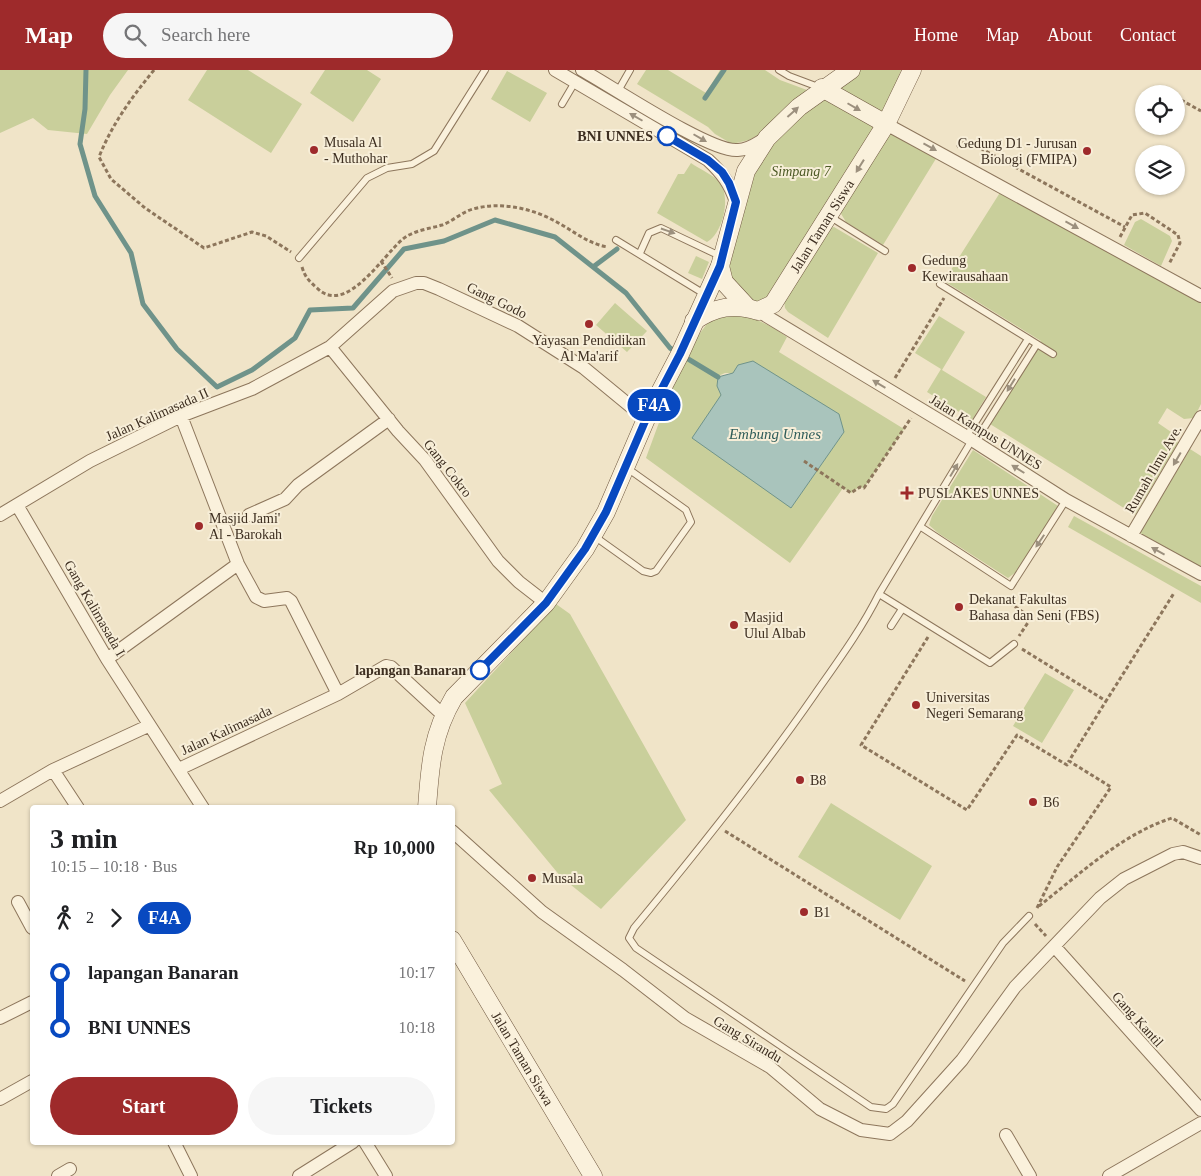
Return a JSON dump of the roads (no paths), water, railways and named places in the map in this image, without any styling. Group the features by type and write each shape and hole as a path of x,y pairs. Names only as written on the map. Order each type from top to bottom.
{"main road":[{"path":"427,805 432,750 443,715 454,697 546,603 567,576 606,512 646,419 680,354 707,296 721,261 746,171 767,138 822,88 851,70"},
{"name":"Jalan Taman Siswa","path":"753,310 773,304 782,292 886,124 912,70"},
{"path":"822,88 886,124"},
{"path":"721,261 724,282 753,310"},
{"path":"707,296 722,307"},
{"path":"694,321 710,310 722,307 753,310"},
{"name":"Jalan Taman Siswa","path":"455,945 593,1176"}],"street":[{"path":"576,82 582,70 709,143 724,149 737,151 748,148 767,138"},
{"path":"557,71 708,160 722,172 729,183 736,202"},
{"path":"886,124 1201,296"},
{"name":"Gang Godo","path":"330,347 393,291 409,285 424,283 518,326 584,368 646,419"},
{"name":"Jalan Kampus UNNES","path":"753,310 971,440 1066,500 1201,574"},
{"name":"Jalan Kalimasada II","path":"0,516 90,461 181,416 252,390 330,347"},
{"name":"Gang Cokro","path":"330,347 425,460 498,561 519,582 546,603"},
{"path":"181,416 238,564 256,597 264,600 287,598 291,601 338,694"},
{"name":"Rumah Ilmu Ave.","path":"1131,536 1201,417"},
{"path":"249,515 285,499 298,485 389,419"},
{"name":"Gang Kalimasada I","path":"17,505 107,660 148,726"},
{"path":"107,660 238,564"},
{"name":"Jalan Kalimasada","path":"148,726 179,768 338,694 386,666 391,667 443,715"},
{"path":"0,801 53,770 148,726"},
{"path":"179,768 200,805"},
{"path":"53,770 76,805"},
{"name":"Gang Sirandu","path":"455,834 542,912 622,970 678,1014 770,1067 820,1109 861,1130 890,1134 907,1122 962,1060 1015,987 1100,898 1124,879 1174,854 1183,852 1201,858"},
{"path":"18,902 30,924"},
{"name":"Gang Kantil","path":"1054,946 1201,1110"},
{"path":"0,1018 30,1003"},
{"path":"0,1098 30,1082"},
{"path":"1110,1176 1201,1123"},
{"path":"1006,1135 1030,1176"},
{"path":"176,1145 191,1176"},
{"path":"299,1176 348,1145"},
{"path":"367,1145 386,1176"},
{"path":"58,1176 70,1169"}],"lane":[{"path":"299,258 367,178 387,168 412,164 434,151 485,70"},
{"path":"618,91 630,70"},
{"path":"779,70 789,76 822,88"},
{"path":"562,104 576,82"},
{"path":"828,216 885,251"},
{"path":"640,253 649,233 661,228 721,261"},
{"path":"616,240 640,253 707,296"},
{"path":"940,284 1053,354"},
{"path":"1028,338 971,440 878,594 866,620 786,736 718,826 634,928 630,938 636,948 871,1106 886,1109 893,1104 1003,943 1029,916"},
{"path":"971,440 1037,344"},
{"path":"593,536 642,571 651,573 656,571 691,522 686,510 626,467"},
{"path":"920,527 1011,586 1066,500"},
{"path":"878,594 990,663 1014,644"},
{"path":"891,626 902,609"}],"water":[{"name":"Embung Unnes","path":"753,361 839,414 844,432 791,508 692,438 721,395 717,386 718,377 733,373 738,365"}],"waterway":[{"path":"86,70 85,109 80,144 95,196 131,253 143,304 177,349 217,387 252,370 295,338 310,310 353,308 404,249 444,241 495,220 555,237 626,293 670,348 718,377"},
{"path":"705,98 724,70"},
{"path":"593,267 617,249"}],"place":[{"name":"BNI UNNES","path":"667,136"},
{"name":"Musala Al - Muthohar","path":"314,150"},
{"name":"Gedung D1 - Jurusan Biologi (FMIPA)","path":"1087,151"},
{"name":"Gedung Kewirausahaan","path":"912,268"},
{"name":"Yayasan Pendidikan Al Ma'arif","path":"589,324"},
{"name":"PUSLAKES UNNES","path":"907,493"},
{"name":"Masjid Jami' Al - Barokah","path":"199,526"},
{"name":"Dekanat Fakultas Bahasa dan Seni (FBS)","path":"959,607"},
{"name":"Masjid Ulul Albab","path":"734,625"},
{"name":"lapangan Banaran","path":"480,670"},
{"name":"Universitas Negeri Semarang","path":"916,705"},
{"name":"B8","path":"800,780"},
{"name":"B6","path":"1033,802"},
{"name":"Musala","path":"532,878"},
{"name":"B1","path":"804,912"}],"park label":[{"name":"Simpang 7","path":"801,171"}]}
